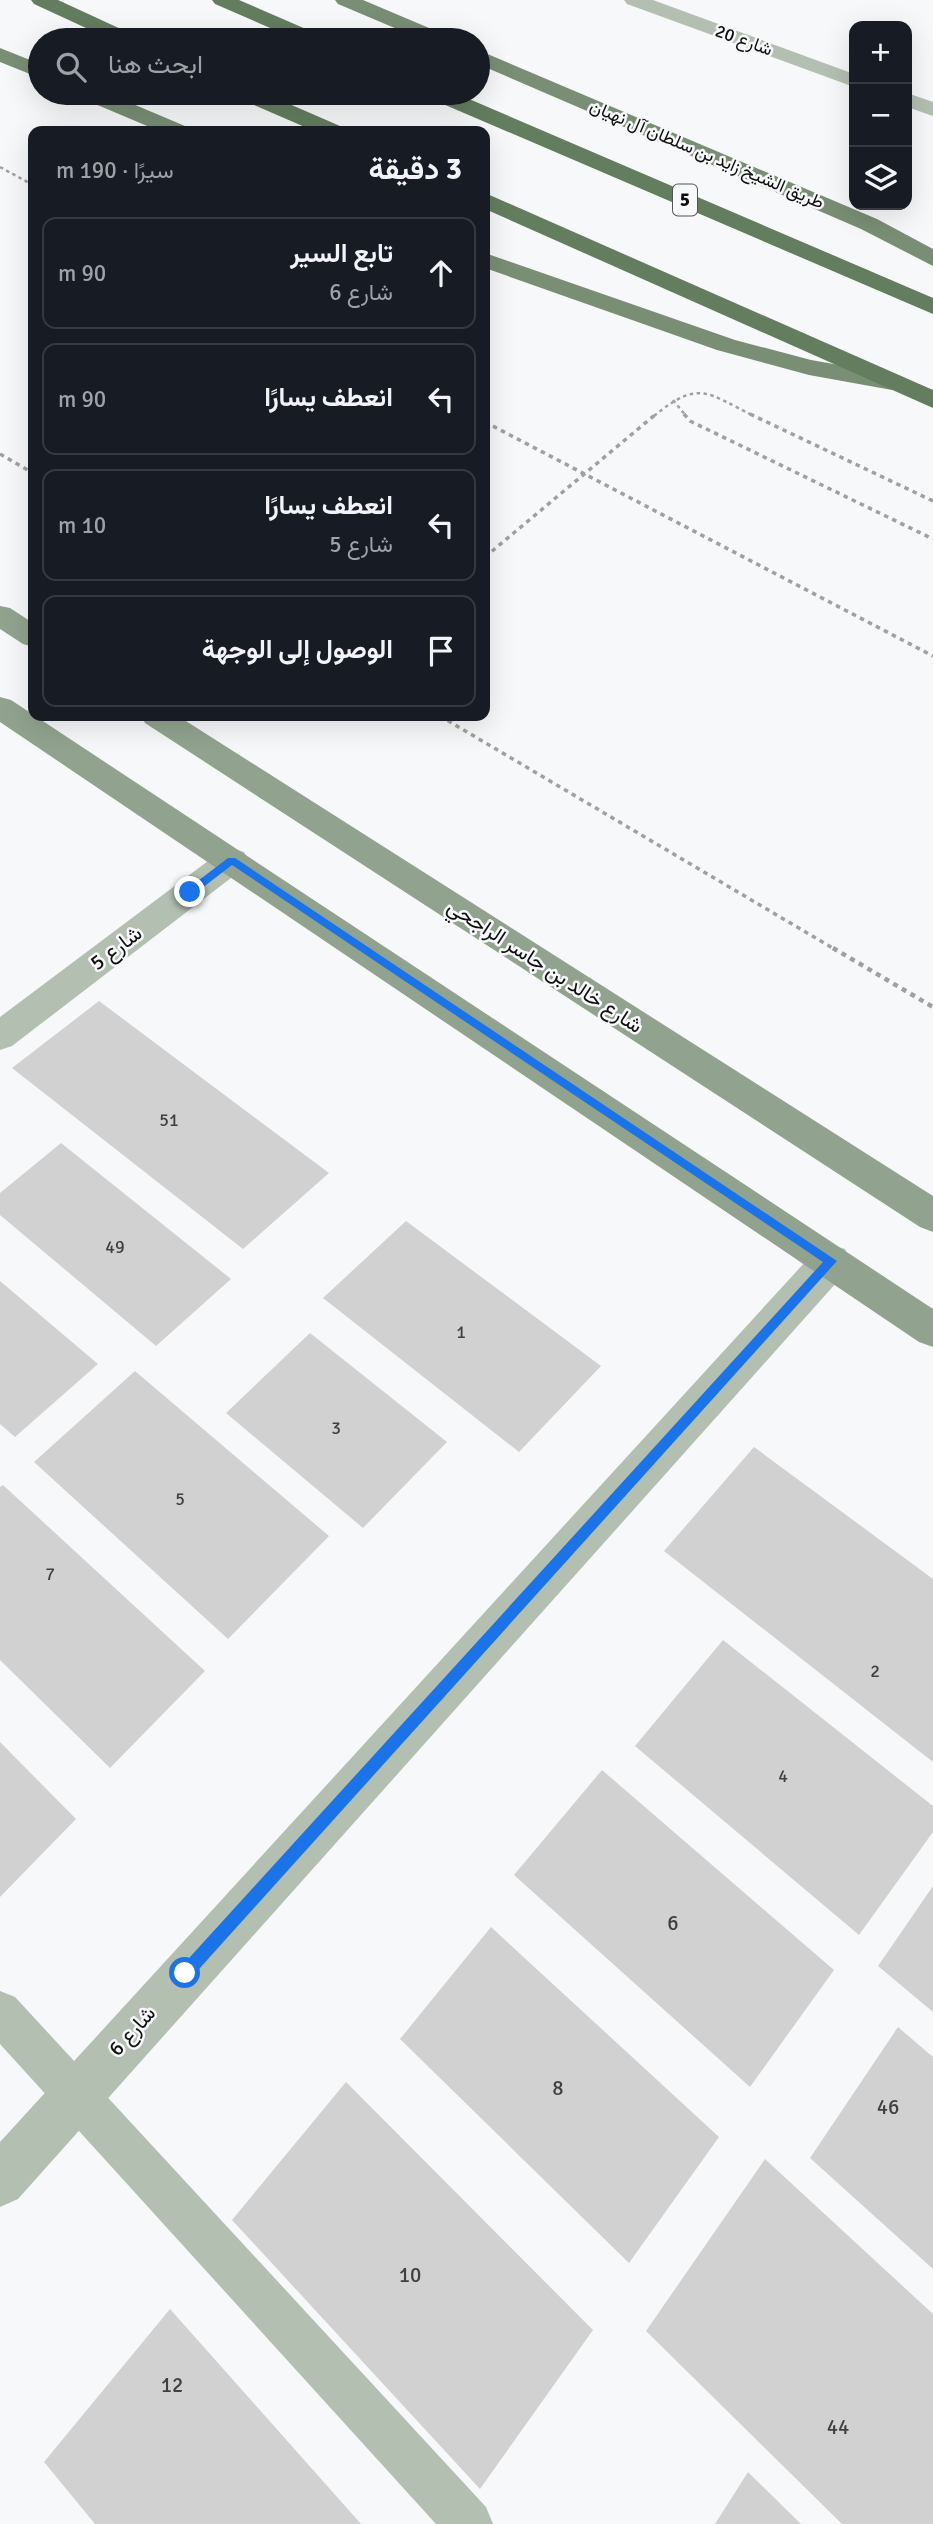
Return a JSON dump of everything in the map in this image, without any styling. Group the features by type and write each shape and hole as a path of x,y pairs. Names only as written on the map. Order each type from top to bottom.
{"highway":[{"path":"41,0 103,28"},
{"path":"222,0 287,28"},
{"path":"273,105 321,126"},
{"name":"5","path":"465,105 933,307"},
{"path":"490,202 933,400"}],"main road":[{"path":"345,0 412,28"},
{"path":"0,54 28,67"},
{"name":"طريق الشيخ زايد بن سلطان آل نهيان","path":"490,61 869,224 933,259"},
{"path":"117,105 165,126"},
{"path":"490,262 726,345 809,368 892,382"}],"street":[{"name":"شارع 20","path":"634,0 849,78"},
{"path":"912,102 933,109"},
{"path":"0,615 28,634"},
{"path":"0,707 933,1330"},
{"name":"شارع خالد بن جاسر الراجحي","path":"164,721 933,1216"},
{"name":"شارع 5","path":"0,1036 232,860"},
{"name":"شارع 6","path":"0,2181 831,1261"}],"lane":[{"path":"0,2012 74,2096 469,2524"}],"path":[{"path":"0,167 28,182"},
{"path":"490,552 673,400 684,394 702,391 933,501"},
{"path":"673,400 690,421 933,539"},
{"path":"490,425 933,656"},
{"path":"0,454 28,470"},
{"path":"448,721 933,1007"}],"building":[{"path":"99,1001 329,1173 243,1249 12,1068"},
{"path":"61,1143 231,1279 156,1346 0,1215 0,1193"},
{"path":"406,1221 601,1366 519,1452 323,1298"},
{"path":"0,1281 98,1364 15,1437 0,1424"},
{"path":"310,1333 447,1442 363,1528 226,1413"},
{"path":"135,1371 329,1536 228,1639 34,1462"},
{"path":"754,1447 933,1579 933,1762 664,1551"},
{"path":"3,1485 205,1671 110,1768 0,1660 0,1487"},
{"path":"723,1640 933,1806 933,1832 859,1935 635,1746"},
{"path":"0,1742 76,1819 0,1897"},
{"path":"602,1770 834,1970 750,2087 514,1875"},
{"path":"933,1886 933,2012 878,1966"},
{"path":"491,1927 719,2137 629,2263 400,2039"},
{"path":"898,2027 933,2057 933,2269 810,2158"},
{"path":"346,2082 593,2330 480,2489 232,2220"},
{"path":"765,2159 933,2314 933,2524 842,2524 646,2331"},
{"path":"170,2309 361,2524 95,2524 44,2462"},
{"path":"748,2472 801,2524 715,2524"}],"route":[{"path":"185,1973 831,1261 232,860 190,892"}]}
